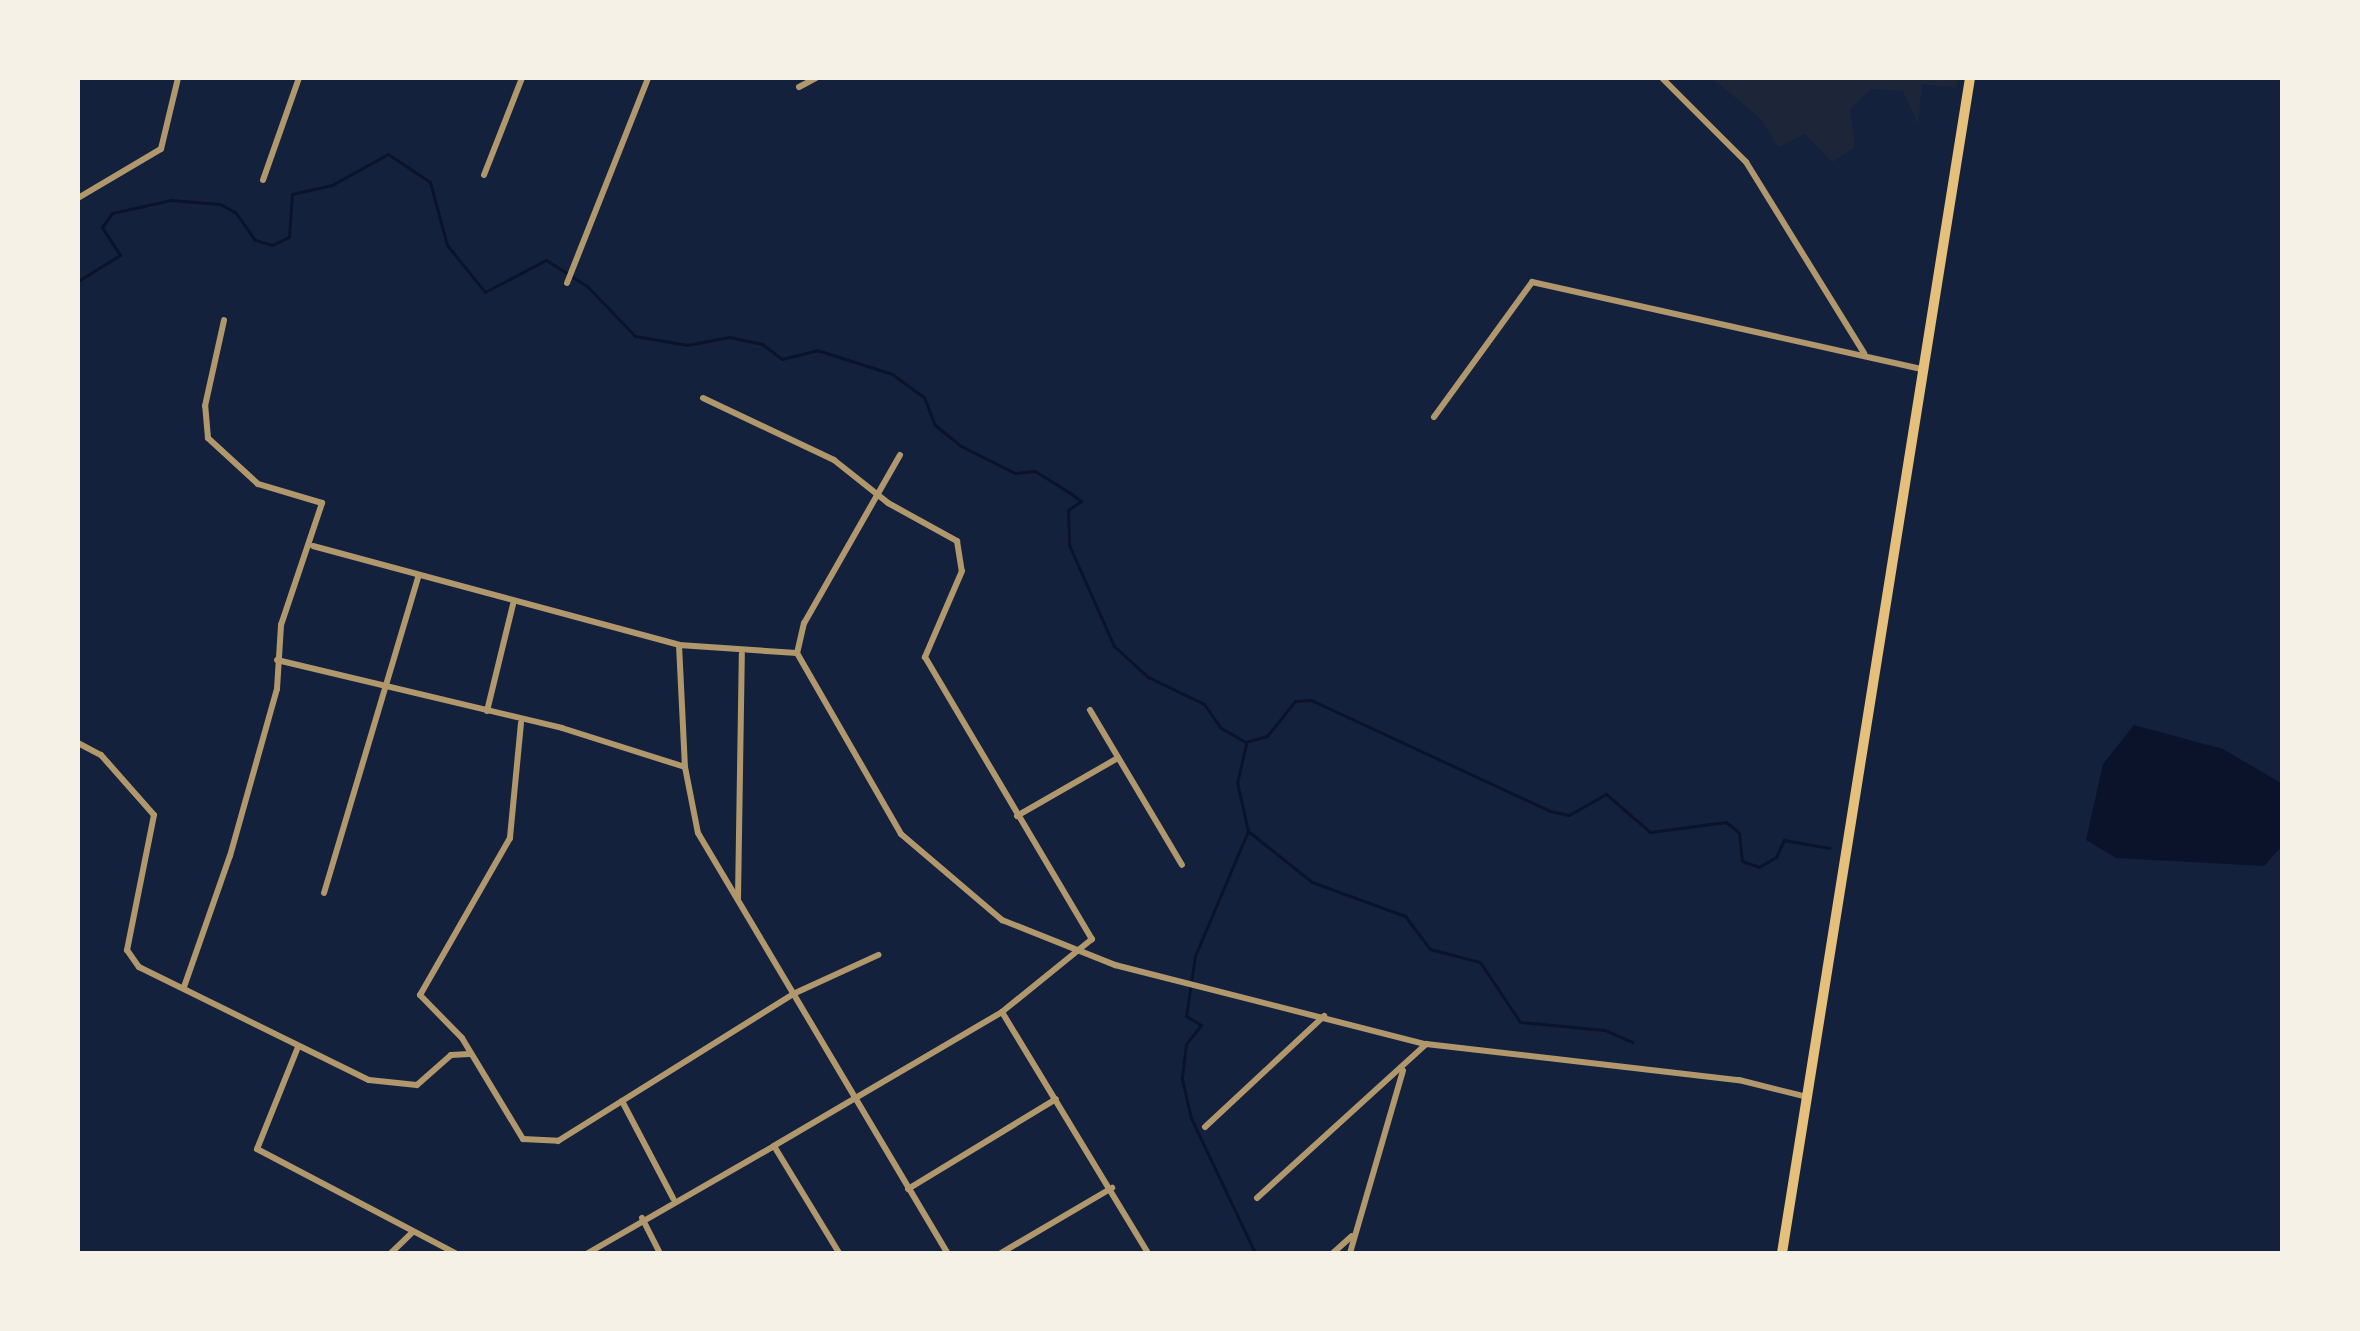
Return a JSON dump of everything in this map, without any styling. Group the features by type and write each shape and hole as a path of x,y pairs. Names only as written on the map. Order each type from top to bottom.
{"highway":[{"path":"1782,1253 1921,369 1970,78"}],"street":[{"path":"78,198 161,149 178,78"},
{"path":"263,180 299,78"},
{"path":"484,175 522,78"},
{"path":"567,283 648,78"},
{"path":"799,87 816,78"},
{"path":"1662,78 1746,162 1864,353"},
{"path":"1434,417 1532,282 1864,353 1921,369"},
{"path":"184,987 230,856 277,689 281,625 313,546 322,503 258,484 208,438 205,406 224,320"},
{"path":"588,1253 673,1198 774,1146 851,1097 1002,1012 1092,939 925,657 962,571 957,541 877,495 834,460 703,398"},
{"path":"900,455 804,623 797,653 911,844 1002,920 1078,952 1426,1044 1739,1080 1807,1097"},
{"path":"313,546 513,604 679,645 742,654 797,653"},
{"path":"324,893 355,803 381,686 418,577"},
{"path":"487,711 513,604"},
{"path":"679,645 685,767 698,833 851,1097 947,1253"},
{"path":"738,898 742,654"},
{"path":"277,660 487,711 521,723 562,728 685,767"},
{"path":"1090,710 1182,865"},
{"path":"521,723 510,838 420,995 469,1054 533,1144 558,1141 793,994 878,955"},
{"path":"78,743 101,755 154,815 127,950 139,967 298,1047 386,1084 417,1085 451,1055 469,1054"},
{"path":"1017,816 1118,758"},
{"path":"1002,1012 1112,1188 1148,1253"},
{"path":"1205,1127 1324,1016"},
{"path":"1257,1198 1404,1068 1426,1044"},
{"path":"298,1047 257,1149 351,1193 413,1232 455,1253"},
{"path":"1350,1253 1352,1236 1404,1068"},
{"path":"908,1189 1056,1099"},
{"path":"622,1101 673,1198"},
{"path":"774,1146 839,1253"},
{"path":"1001,1253 1112,1188"},
{"path":"642,1218 660,1253"},
{"path":"391,1253 413,1232"},
{"path":"1333,1253 1352,1236"}],"shaded area":[{"path":"1712,78 1958,78 1956,88 1922,84 1918,124 1903,91 1871,89 1850,109 1855,147 1832,162 1805,134 1778,147 1762,120"},
{"path":"2134,725 2223,749 2281,783 2282,846 2264,866 2116,858 2086,840 2103,764"}],"waterway":[{"path":"78,281 120,255 102,227 112,213 171,200 220,204 236,213 255,240 272,245 289,237 292,194 332,185 388,154 430,182 447,245 485,292 546,260 587,286 635,336 687,345 729,337 762,344 782,359 817,350 892,374 924,397 935,425 961,446 1015,473 1035,471 1069,492 1081,501 1068,510 1069,545 1114,646 1148,677 1204,704 1221,728 1245,742 1267,736 1295,701 1311,700 1550,811 1569,815 1606,794 1650,832 1726,822 1739,833 1742,861 1759,867 1776,857 1784,840 1829,848"},
{"path":"1246,744 1237,782 1248,831 1195,956 1186,1016 1201,1025 1186,1044 1182,1079 1191,1118 1255,1253"},
{"path":"1248,831 1312,882 1405,916 1430,949 1480,962 1520,1022 1605,1030 1632,1042"}]}
